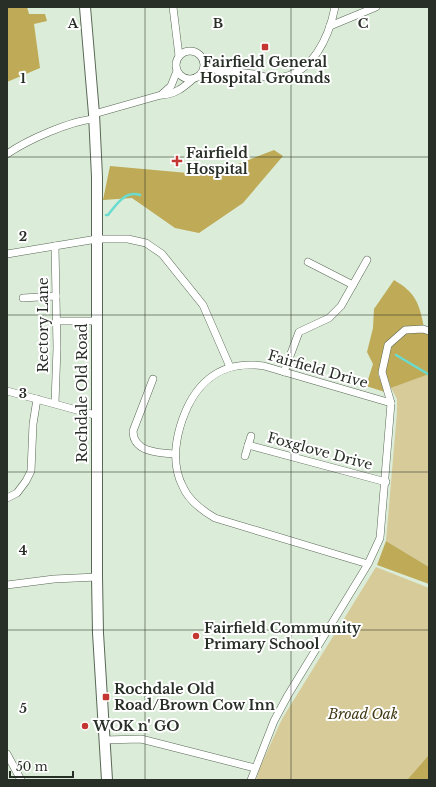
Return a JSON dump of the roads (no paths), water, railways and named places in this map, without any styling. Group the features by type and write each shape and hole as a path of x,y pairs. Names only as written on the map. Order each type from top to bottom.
{"main road":[{"name":"Rochdale Old Road","path":"85,7 94,116 97,239 96,414 98,633 107,780"}],"street":[{"path":"173,7 179,56"},
{"path":"161,95 171,86 176,71 176,61 179,56 182,53 191,51 200,55 208,66 214,69 277,78 297,72 315,56 327,36 335,7"},
{"path":"330,26 376,7"},
{"path":"7,154 20,145 80,121 161,95 175,92 195,78 203,70 203,59"},
{"path":"176,71 183,78 238,73"},
{"path":"7,254 97,239 128,239 146,243 162,254 203,305 230,367"},
{"name":"Rectory Lane","path":"55,246 57,321 55,404"},
{"path":"284,372 300,332 329,318 341,306 367,260"},
{"path":"308,262 353,285"},
{"path":"23,298 36,301 56,296"},
{"path":"57,321 96,321"},
{"path":"251,780 254,768 274,721 288,695 368,564 380,538 386,482 391,403 382,372 388,345 404,330 423,329 429,331"},
{"name":"Fairfield Drive","path":"368,564 216,518 196,505 182,487 176,471 175,454 182,422 192,396 205,381 230,367 252,364 391,403"},
{"path":"153,379 133,431 133,440 139,447 166,454 175,454"},
{"path":"7,391 96,414"},
{"path":"7,498 17,493 31,471 33,424 37,399"},
{"path":"245,456 251,436"},
{"name":"Foxglove Drive","path":"248,445 386,482"},
{"path":"7,585 54,579 97,576"},
{"path":"104,740 141,739 254,768"},
{"path":"7,754 21,780"}],"waterway":[{"path":"106,215 108,215 125,196 135,194 140,195"},
{"path":"396,355 428,374"}],"place":[{"name":"Fairfield General Hospital Grounds","path":"265,47"},
{"name":"Fairfield Hospital","path":"177,161"},
{"name":"Fairfield Community Primary School","path":"196,636"},
{"name":"Rochdale Old Road/Brown Cow Inn","path":"106,697"},
{"name":"WOK n' GO","path":"85,726"}],"park label":[{"name":"Broad Oak","path":"363,714"}]}
